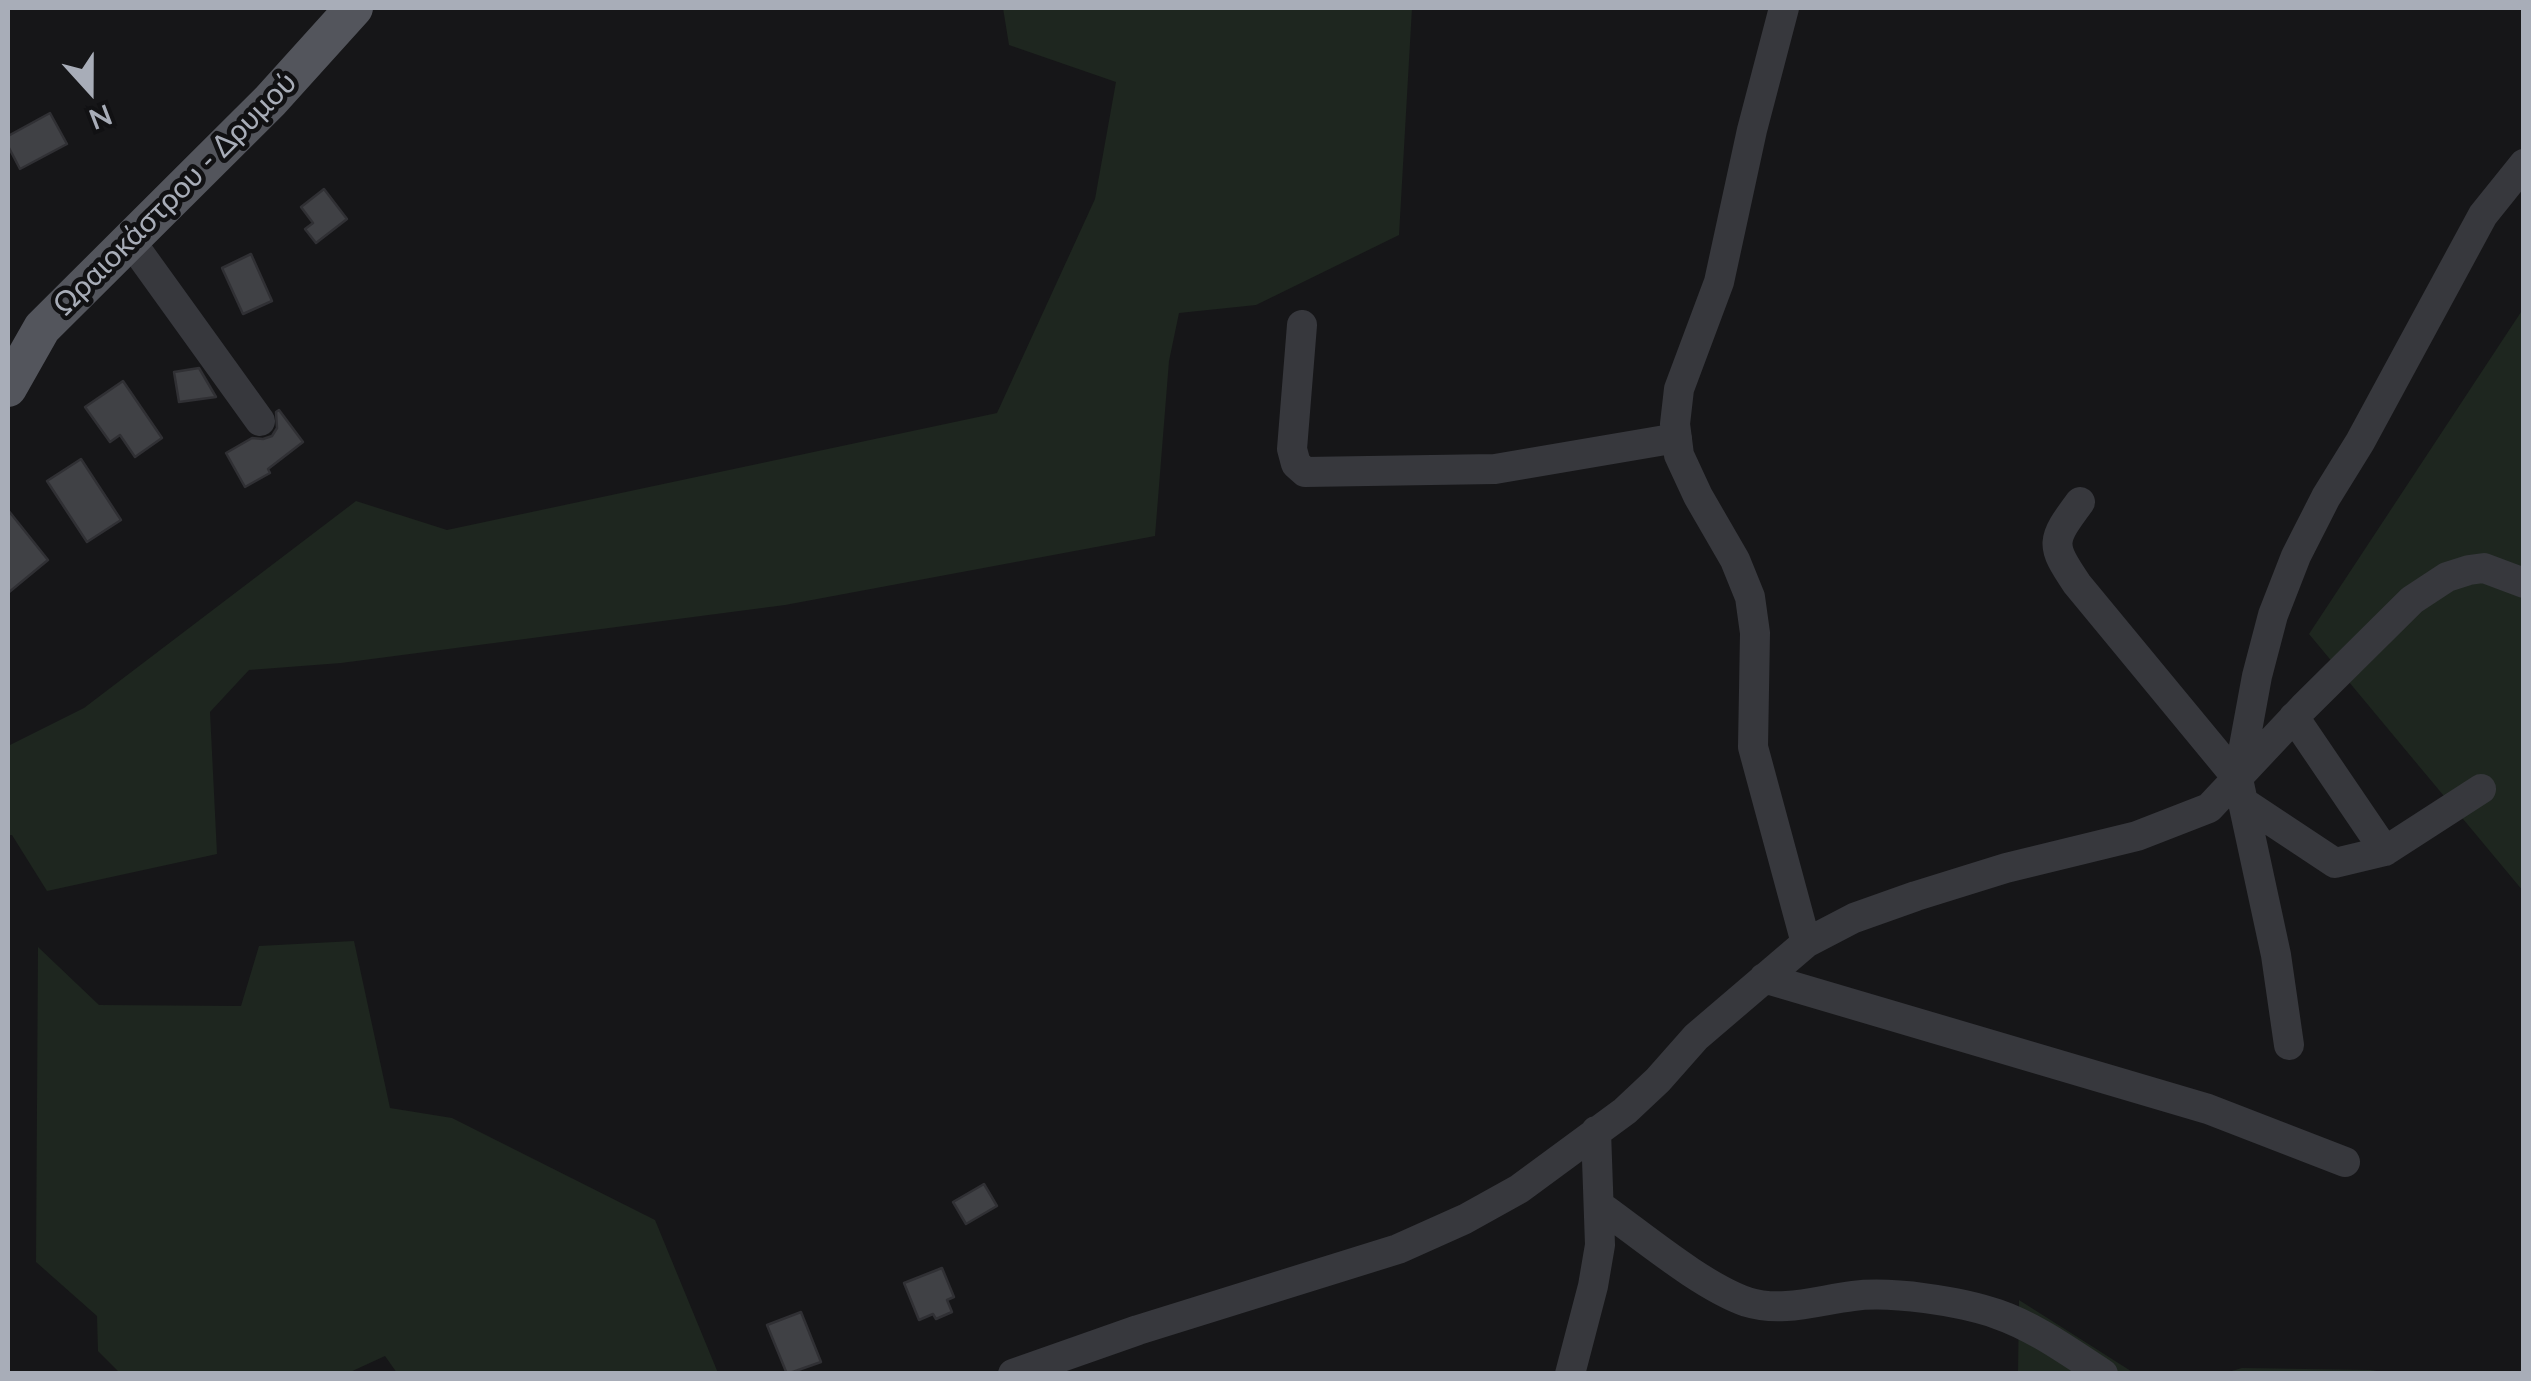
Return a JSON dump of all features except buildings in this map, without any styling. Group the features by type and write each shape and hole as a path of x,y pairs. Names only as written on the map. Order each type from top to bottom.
{"main road":[{"name":"Ωραιοκάστρου - Δρυμού","path":"8,388 42,328 270,101 354,8"}],"street":[{"path":"1784,8 1718,282 1679,388 1677,438 1679,455 1735,560 1750,597 1755,633 1754,747 1806,943"},
{"path":"2288,1045 2276,955 2241,791 2257,676 2296,556 2483,215 2524,164"},
{"path":"130,239 260,422"},
{"path":"1302,326 1292,449 1296,464 1306,472 1495,469 1677,438"},
{"path":"2080,502 2058,535 2057,554 2077,584 2241,791 2334,863 2385,851 2480,789"},
{"path":"1013,1374 1138,1330 1398,1249 1465,1219 1519,1188 1596,1131 1658,1080 1696,1037 1806,943 1854,918 1916,896 2006,868 2136,836 2209,808 2241,791 2294,717 2412,600 2447,577 2484,568 2524,583"},
{"path":"2294,717 2385,851"},
{"path":"1764,978 2208,1108 2344,1162"},
{"path":"1570,1374 1594,1286 1600,1245 1596,1131"},
{"path":"1600,1206 1703,1278 1749,1302 1801,1305 1884,1294 1996,1313 2051,1340 2103,1374"}],"shaded area":[{"path":"1003,8 1412,8 1399,235 1256,305 1179,313 1169,361 1155,536 785,605 341,663 249,670 210,712 217,854 47,891 12,835 8,835 8,746 84,708 356,501 447,530 997,413 1095,199 1116,82 1009,45"},
{"path":"2523,309 2523,891 2309,634"},
{"path":"354,941 390,1108 452,1118 655,1220 718,1373 397,1373 385,1356 348,1373 121,1374 98,1351 97,1316 36,1262 38,947 99,1005 241,1006 259,946"},
{"path":"2019,1300 2134,1373 2018,1374"},
{"path":"2242,1368 2371,1370 2389,1373 2225,1373"}]}
